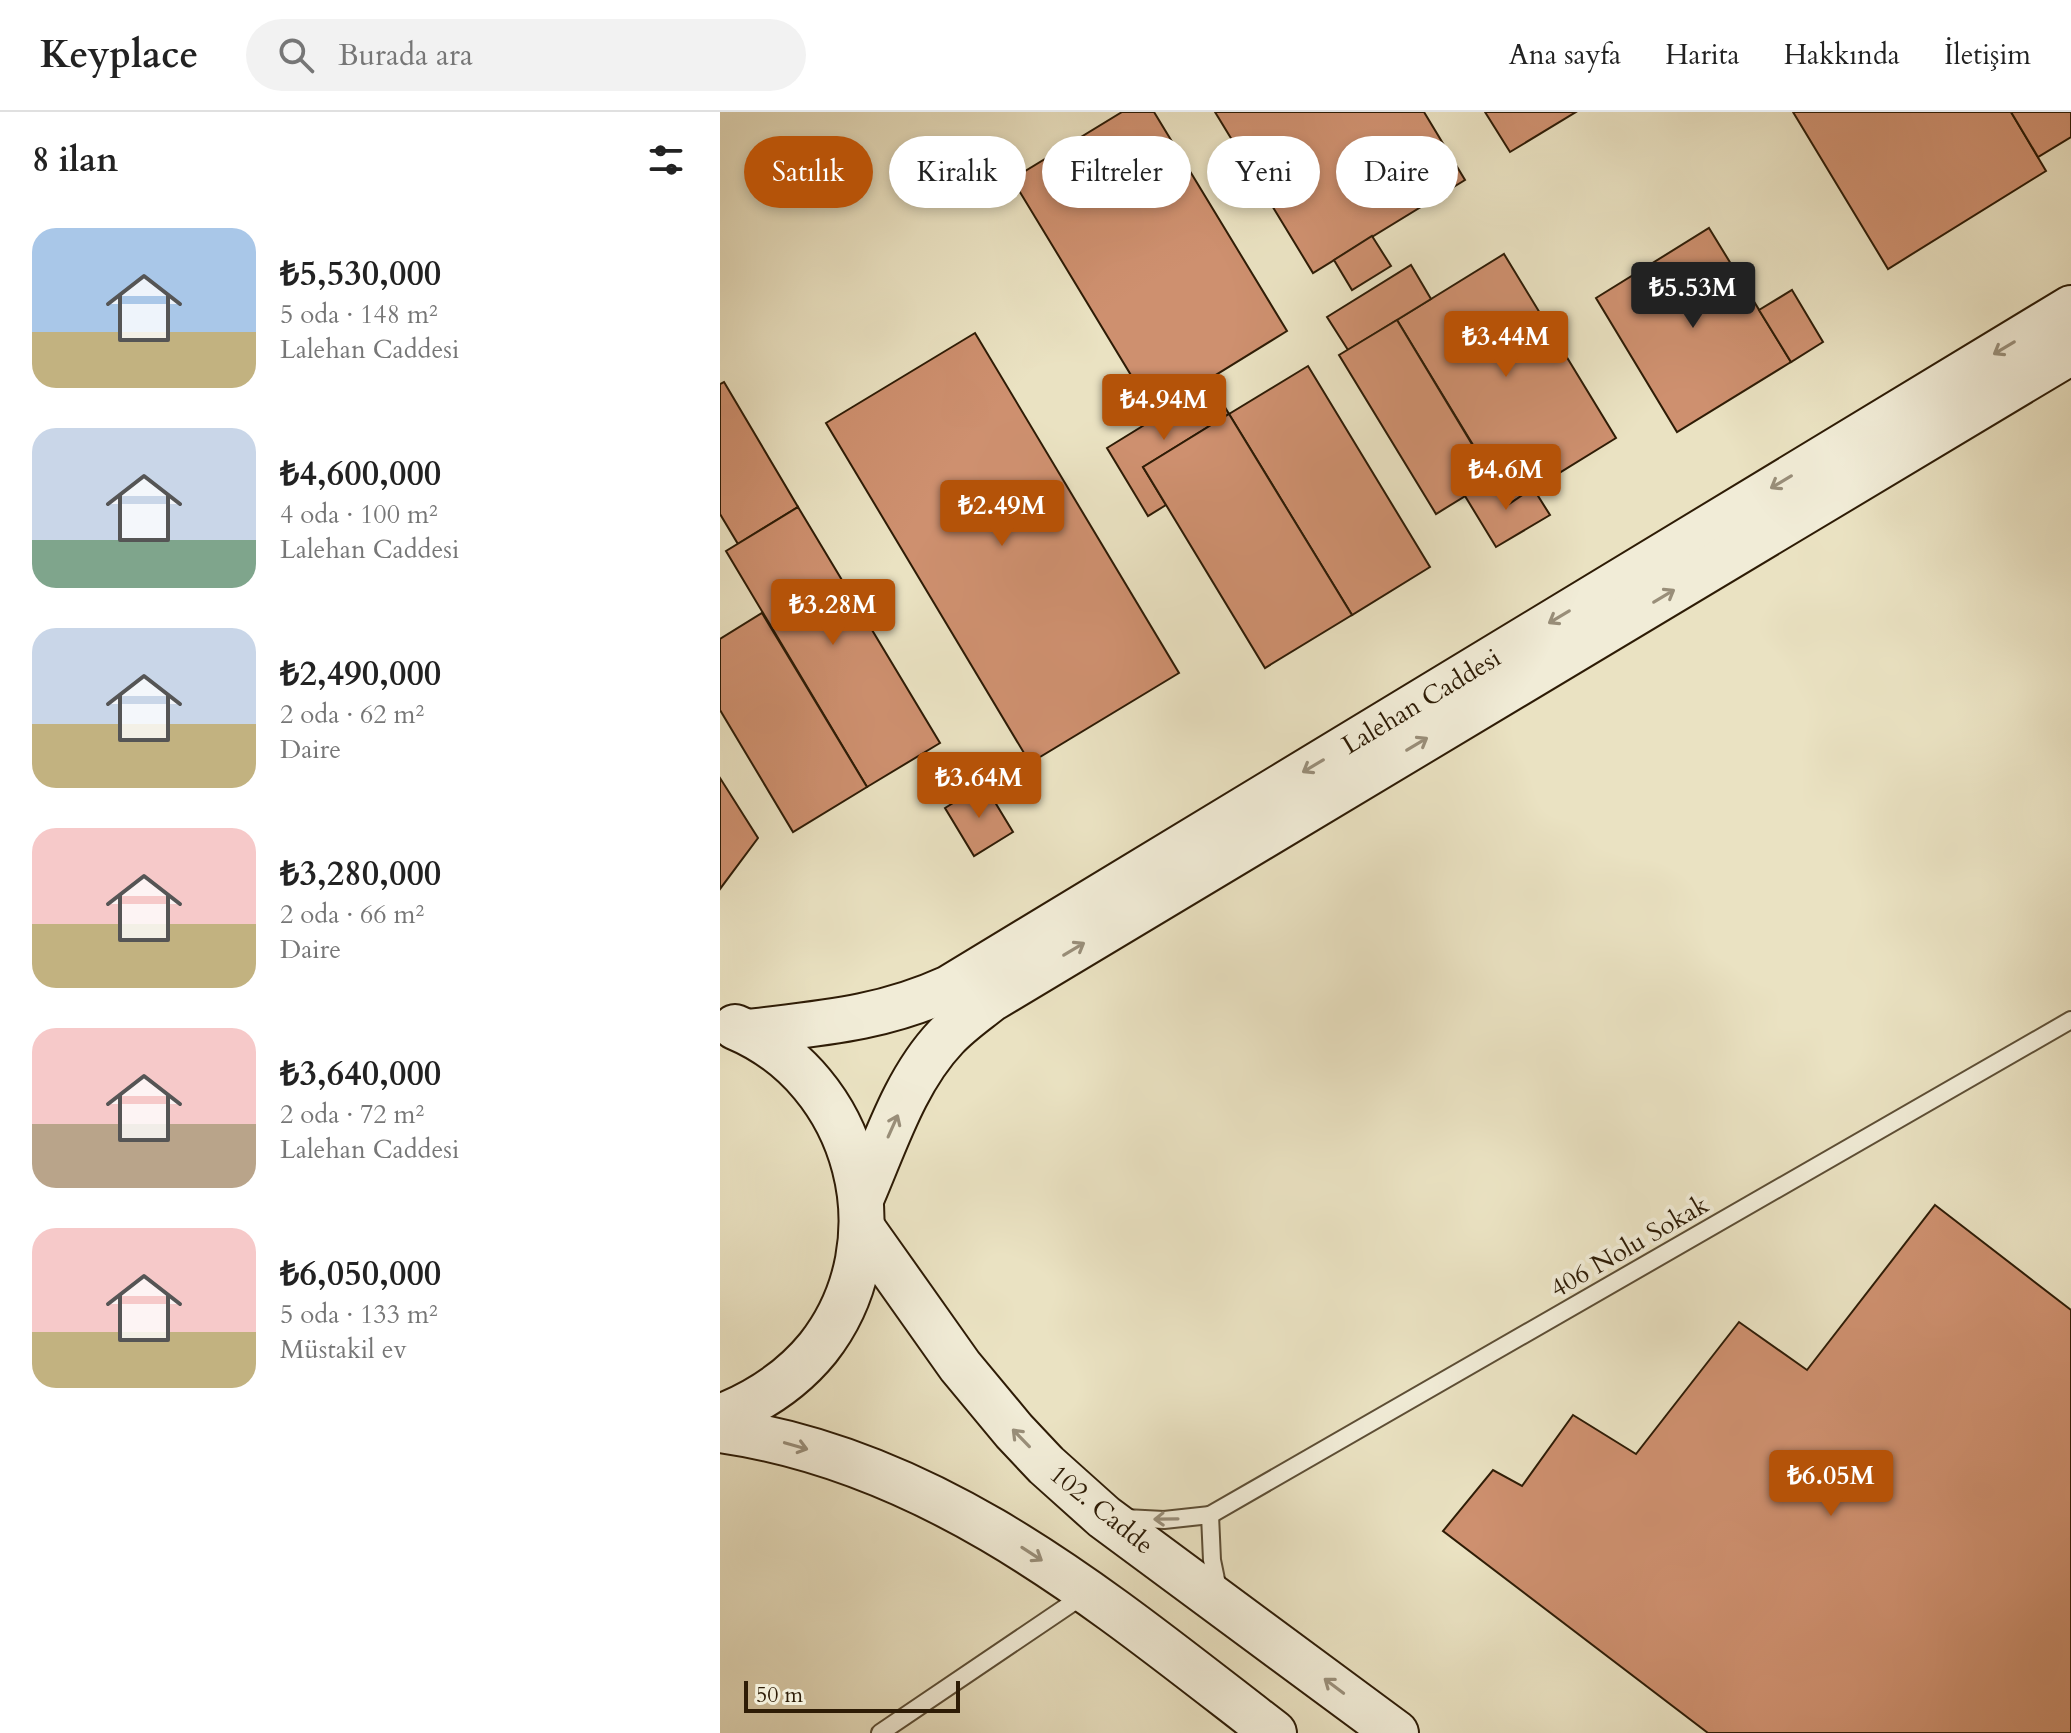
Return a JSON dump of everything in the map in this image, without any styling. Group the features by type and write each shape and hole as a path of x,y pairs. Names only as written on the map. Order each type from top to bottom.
{"street":[{"name":"Lalehan Caddesi","path":"734,1026 886,1012 949,988 2071,308"},
{"name":"Lalehan Caddesi","path":"862,1213 903,1104 929,1059 946,1037 990,1000 2071,352"},
{"path":"720,1417 772,1391 797,1371 837,1321 859,1261 862,1213 850,1146 826,1100 792,1061 734,1026"},
{"name":"102. Cadde","path":"862,1213 943,1343 1046,1465 1104,1517 1396,1733"},
{"path":"720,1430 794,1445 936,1498 998,1532 1089,1591 1274,1733"}],"lane":[{"name":"406 Nolu Sokak","path":"1104,1517 1164,1520 1210,1515 2071,1020"},
{"path":"1210,1515 1212,1560 1222,1602"},
{"path":"880,1733 1089,1591"}],"building":[{"path":"1122,112 1154,112 1169,136 1083,136"},
{"path":"1215,112 1424,112 1438,136 1336,136 1336,208 1419,208 1313,273 1273,208 1320,208 1320,136 1230,136"},
{"path":"1485,112 1576,112 1510,152"},
{"path":"1793,112 2011,112 2046,171 1888,269"},
{"path":"2011,112 2071,112 2071,137 2038,157"},
{"path":"1042,161 1042,208 1191,208 1191,173 1207,199 1207,208 1212,208 1287,331 1154,413 1026,202 1026,170"},
{"path":"1458,168 1465,180 1458,184"},
{"path":"1709,228 1791,362 1677,432 1596,298"},
{"path":"1372,236 1391,266 1352,290 1334,260"},
{"path":"1504,254 1616,438 1509,504 1397,320"},
{"path":"1411,265 1431,299 1348,350 1327,317"},
{"path":"1792,290 1823,342 1791,362 1759,310"},
{"path":"1397,320 1493,479 1436,514 1339,355"},
{"path":"975,333 1179,673 1030,763 826,423"},
{"path":"1308,366 1430,567 1352,615 1229,414"},
{"path":"724,382 798,507 738,544 720,514 720,384"},
{"path":"1211,384 1229,414 1143,467 1166,505 1148,516 1107,448"},
{"path":"1229,414 1352,615 1265,668 1143,467"},
{"path":"1493,479 1509,504 1533,488 1550,515 1496,547 1465,496"},
{"path":"798,507 940,743 867,787 726,551"},
{"path":"762,613 867,787 793,832 720,710 720,639"},
{"path":"720,778 758,838 720,889"},
{"path":"984,784 1013,832 974,856 945,808"},
{"path":"1935,1205 2071,1310 2071,1733 1708,1733 1443,1531 1493,1470 1522,1486 1573,1415 1636,1454 1739,1322 1807,1370"}]}
